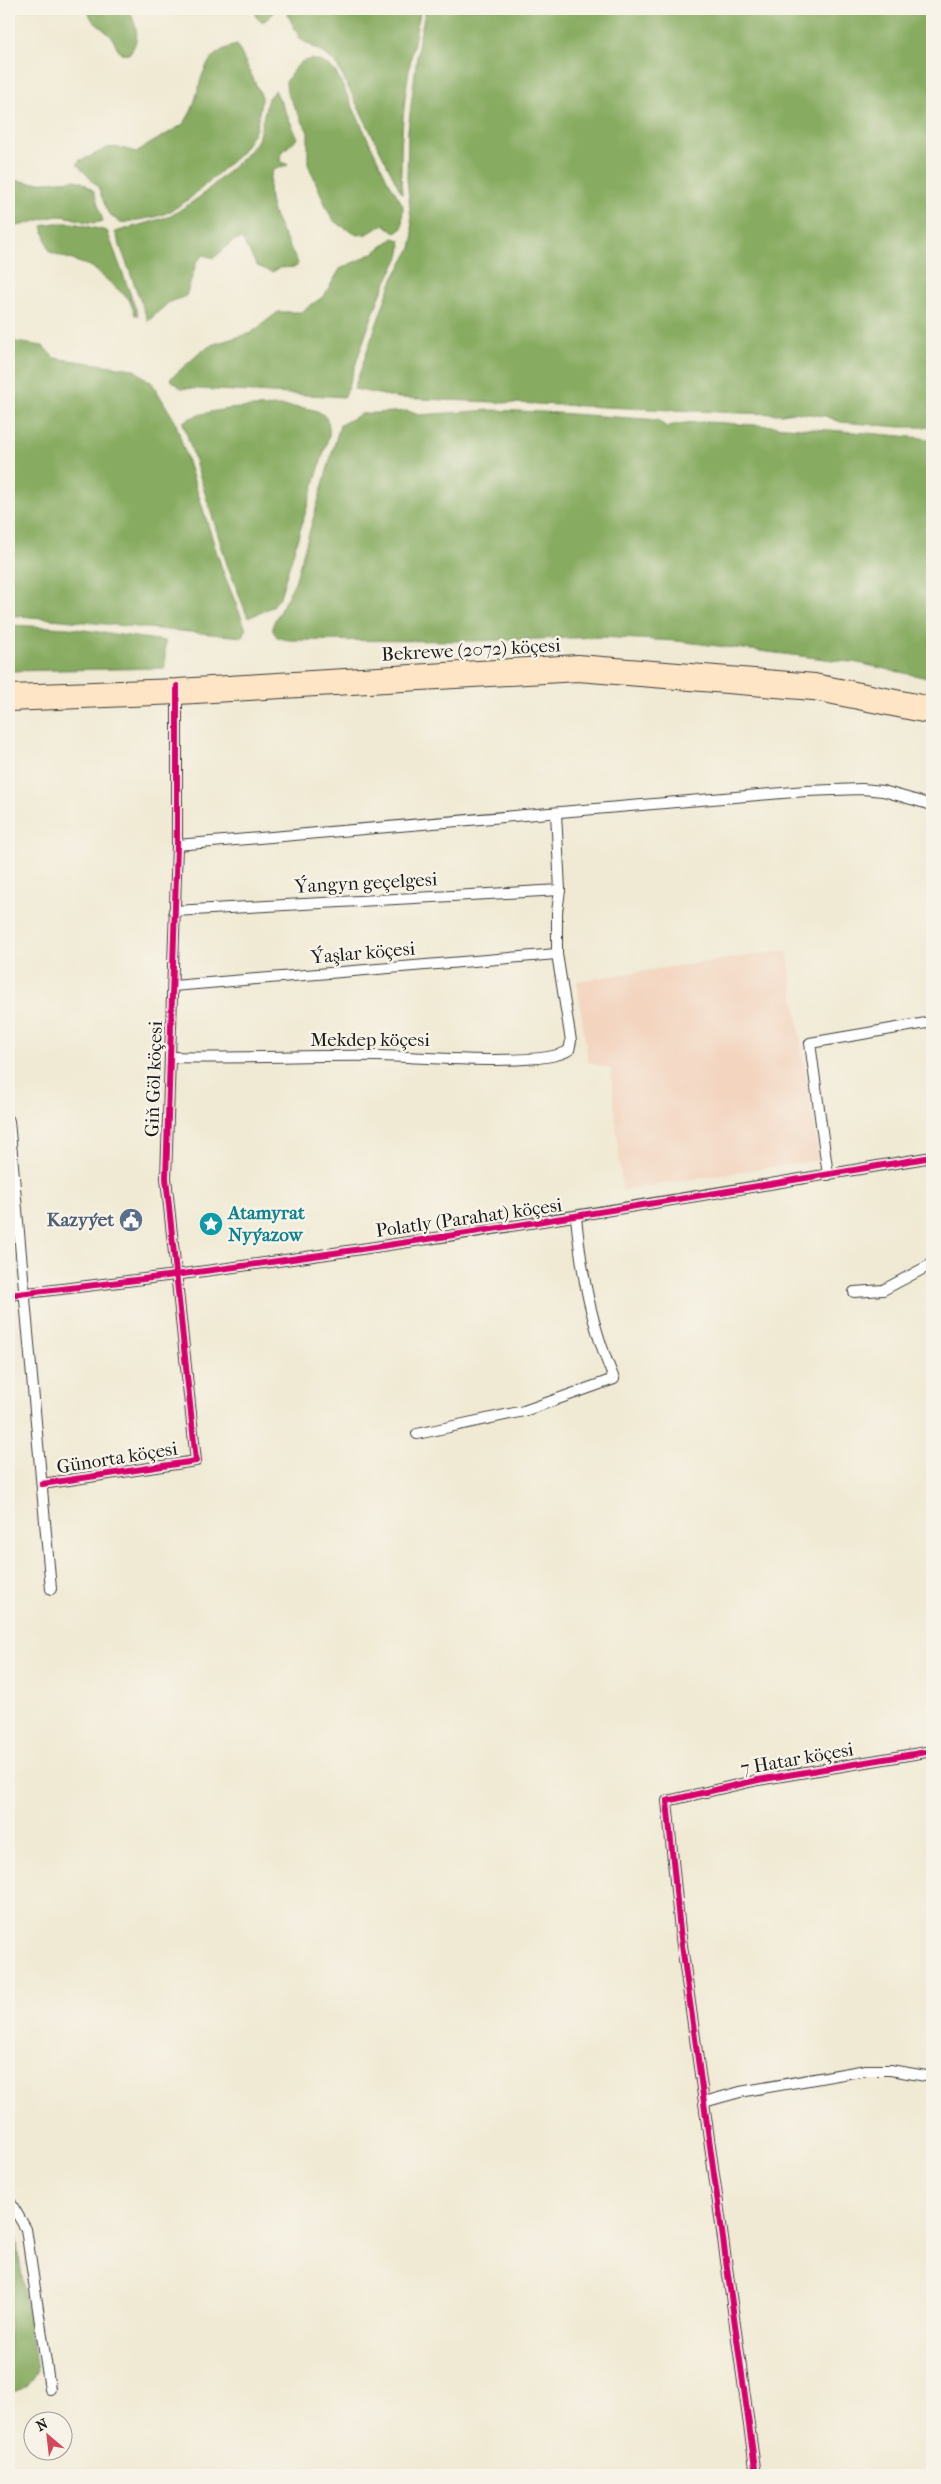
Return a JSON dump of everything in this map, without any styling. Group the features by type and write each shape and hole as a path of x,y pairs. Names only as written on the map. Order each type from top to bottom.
{"main road":[{"name":"Bekrewe (2072) köçesi","path":"9,704 578,662 815,681 932,704"},
{"name":"Bekrewe (2072) köçesi","path":"9,692 177,692 578,674 813,693 932,717"}],"street":[{"name":"Giň Göl köçesi","path":"177,692 173,986 166,1178 196,1461"},
{"path":"176,845 840,789 883,791 932,805"},
{"path":"556,813 560,890 556,912 557,954"},
{"name":"Ýangyn geçelgesi","path":"174,911 560,890"},
{"name":"Ýaşlar köçesi","path":"173,986 557,954"},
{"name":"Mekdep köçesi","path":"170,1057 375,1056 539,1058 564,1053 569,1050 571,1041 557,954"},
{"path":"828,1175 810,1043 932,1022"},
{"path":"9,1121 26,1293 51,1590"},
{"name":"Polatly (Parahat) köçesi","path":"9,1295 175,1274 576,1217 932,1157"},
{"path":"417,1434 524,1411 614,1379 601,1351 586,1293 576,1217"},
{"path":"854,1292 883,1290 932,1264"},
{"name":"Günorta köçesi","path":"42,1484 196,1461"},
{"name":"7 Hatar köçesi","path":"704,2102 680,1931 667,1801 758,1780 932,1751"},
{"path":"756,2475 704,2102 740,2092 866,2070 890,2070 932,2077"},
{"path":"9,2200 26,2229 50,2389"}],"shaded area":[{"path":"787,950 819,1160 622,1190 611,1069 588,1062 577,981"}],"green space":[{"path":"86,9 129,9 136,26 137,37 129,54 120,53 111,36 93,21"},
{"path":"255,9 275,9 269,18 262,22 256,17"},
{"path":"285,9 421,9 405,101 401,147 402,194 336,63 300,39"},
{"path":"426,9 932,9 932,427 900,427 841,422 825,416 793,412 782,414 742,413 399,398 354,389 393,279 411,248 413,238 407,179 408,130 419,40"},
{"path":"237,45 262,97 256,129 241,153 188,200 169,212 155,217 120,223 108,213 98,187 77,164 80,160 109,148 136,152 182,125 194,103 201,79 212,58 222,50"},
{"path":"312,59 326,64 337,74 387,179 403,205 402,228 395,233 384,224 367,234 357,235 335,222 329,213 308,164 308,132 287,93 286,82 294,69 301,62"},
{"path":"275,90 298,138 282,152 280,161 288,165 273,170 269,195 275,218 298,263 296,267 279,268 272,272 257,266 242,239 233,241 214,258 204,255 197,261 186,296 168,303 148,321 115,232 171,216 201,196 245,156 258,140 268,98"},
{"path":"9,179 32,183 75,180 82,182 94,191 103,221 93,223 60,216 9,227"},
{"path":"54,223 73,223 107,231 138,315 135,315 129,299 92,267 50,252 42,226"},
{"path":"393,238 400,240 399,255 375,308 345,397 181,388 170,379 203,350 214,344 251,333 278,312 301,312 324,296 340,269 375,252"},
{"path":"9,341 43,346 54,358 133,369 152,383 175,421 222,569 246,629 243,637 9,615"},
{"path":"282,406 315,410 322,413 329,425 329,435 280,597 272,607 248,618 227,564 183,422 205,413 217,411"},
{"path":"491,410 659,420 666,427 677,424 711,422 932,439 932,679 858,663 677,641 600,637 475,641 290,640 278,638 273,631 273,624 295,582 340,425 361,414 408,411 419,415"},
{"path":"9,625 69,628 165,641 165,668 9,671"},
{"path":"9,2210 15,2232 37,2371 30,2383 19,2390 9,2393"}],"cycle path":[{"path":"42,1484 196,1461 166,1178 177,845 177,686"},
{"path":"9,1295 356,1250 932,1157"},
{"path":"756,2475 680,1931 667,1801 758,1780 932,1751"}],"place":[{"name":"Kazyýet","path":"131,1220"},
{"name":"Atamyrat Nyýazow","path":"211,1224"}]}
